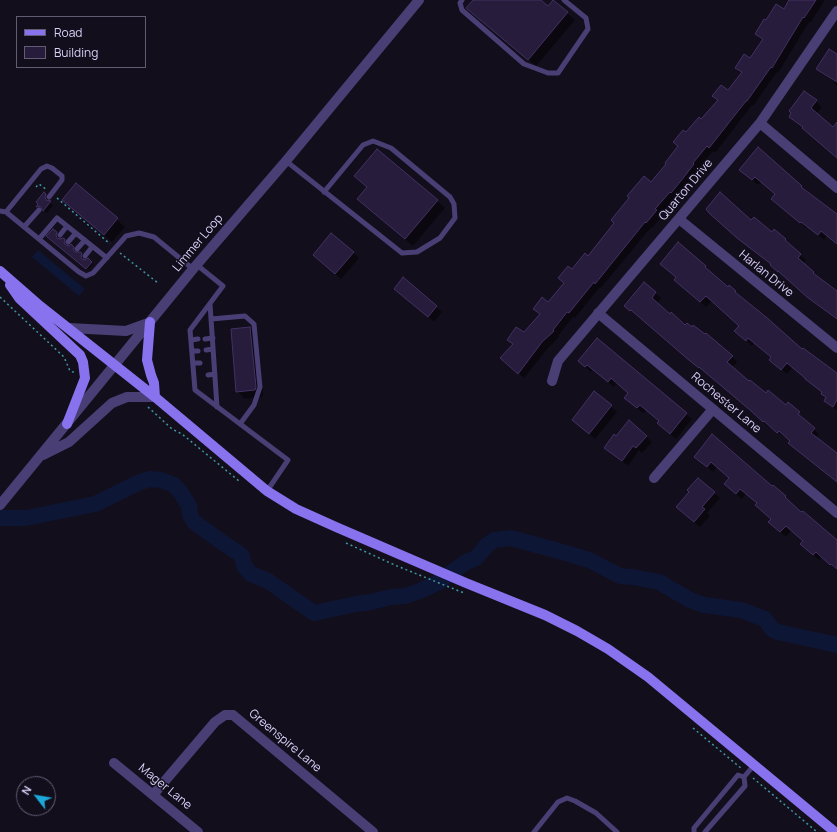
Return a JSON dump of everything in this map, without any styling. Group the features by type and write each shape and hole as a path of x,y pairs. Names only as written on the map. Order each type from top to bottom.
{"main road":[{"path":"2,273 155,397 267,491 306,514 408,558 466,588 545,615 608,649 648,677 835,832"},
{"path":"2,273 19,298 80,355 83,362 85,378 67,424"},
{"path":"150,322 147,360 154,383 155,397"}],"street":[{"name":"Limmer Loop","path":"0,505 195,267 286,161 419,0"},
{"name":"Quarton Drive","path":"552,381 558,361 760,123 833,25 837,11"},
{"path":"760,123 837,188"},
{"name":"Harlan Drive","path":"679,219 837,348"},
{"name":"Rochester Lane","path":"598,313 837,513"},
{"path":"68,328 126,331 150,322"},
{"path":"40,457 69,442 112,403 127,397 155,397"},
{"path":"654,478 713,409"},
{"name":"Greenspire Lane","path":"153,795 215,722 224,715 233,715 373,832"},
{"name":"Mager Lane","path":"114,763 198,832"}],"lane":[{"path":"462,0 460,3 462,10 524,64 548,73 558,73 588,29 586,18 564,0"},
{"path":"286,161 324,192 402,253 416,252 440,238 456,218 454,204 450,197 391,148 373,141 363,145 324,192"},
{"path":"51,195 62,180 62,176 47,166 41,169 3,212 24,227 73,268 86,276 93,274 126,236 139,233 154,238 223,286 190,330 193,363 197,376 195,390 288,460 267,491"},
{"path":"24,227 39,210"},
{"path":"39,239 57,218 107,258"},
{"path":"60,235 67,226"},
{"path":"68,242 76,233"},
{"path":"77,249 85,240"},
{"path":"48,248 53,242"},
{"path":"85,256 92,247"},
{"path":"57,255 61,249"},
{"path":"66,262 71,257"},
{"path":"73,268 78,263"},
{"path":"210,304 217,407"},
{"path":"211,319 245,316 254,324 260,387 254,405 240,424"},
{"path":"205,338 213,338"},
{"path":"191,340 198,339"},
{"path":"206,350 213,349"},
{"path":"192,351 198,350"},
{"path":"207,362 214,361"},
{"path":"193,363 200,363"},
{"path":"208,375 215,374"},
{"path":"705,832 745,786 746,775 754,765"},
{"path":"694,832 694,828 738,775 746,775"},
{"path":"534,832 558,802 567,798 596,813 617,832"}],"path":[{"path":"34,189 39,184 110,244"},
{"path":"120,252 158,283"},
{"path":"0,297 64,358 70,371 74,374 79,373"},
{"path":"397,566 460,592 466,588"},
{"path":"688,724 746,775 817,832"}],"water":[{"path":"38,250 85,289 79,296 32,257"}],"building":[{"path":"473,0 541,0 548,6 553,0 568,12 528,60 466,8"},
{"path":"789,0 816,0 804,18 803,17 772,68 771,67 747,101 709,148 707,146 684,177 655,209 657,210 646,223 645,222 595,284 594,282 569,313 567,312 553,330 554,331 542,342 518,374 500,358 513,344 507,340 516,327 524,332 540,314 533,309 542,297 548,302 564,283 558,278 568,266 572,269 585,253 588,256 614,223 611,220 629,198 627,196 644,176 651,182 666,164 665,163 678,146 673,142 683,130 686,132 699,117 701,119 718,100 712,96 721,85 728,90 742,72 735,68 744,54 750,58 763,39 755,34 764,19 766,20 776,4 784,9"},
{"path":"829,49 837,54 837,82 816,69"},
{"path":"804,91 817,100 811,108 833,127 837,122 837,158 802,128 803,127 789,117 791,113 789,111"},
{"path":"758,147 802,186 801,187 837,214 837,244 821,231 818,235 801,222 800,223 771,199 775,194 755,177 752,180 739,170"},
{"path":"377,149 438,200 405,239 357,199 367,187 354,176"},
{"path":"76,183 118,218 104,235 62,200"},
{"path":"44,192 46,194 46,200 51,201 43,211 40,206 36,207 38,204 36,202"},
{"path":"720,192 751,220 754,217 772,232 774,229 786,239 785,240 801,254 798,258 814,272 813,273 837,291 837,319 807,297 770,265 771,264 737,238 709,213 706,209"},
{"path":"53,229 57,232 57,238 65,239 64,243 66,245 69,246 71,244 74,247 73,250 75,252 82,253 82,259 85,260 88,258 92,262 86,269 46,236"},
{"path":"331,233 354,252 335,274 313,255"},
{"path":"678,242 728,287 729,285 736,291 735,292 802,349 803,348 837,373 837,400 833,407 824,401 826,397 821,394 822,392 787,363 781,370 769,360 771,357 748,338 746,341 734,331 739,326 706,296 700,302 674,280 676,277 660,264"},
{"path":"403,277 437,306 428,317 394,289"},
{"path":"644,282 656,292 652,298 670,314 671,312 685,325 687,323 692,327 693,325 705,334 706,333 733,356 727,362 749,381 750,380 766,393 768,390 786,405 788,402 800,412 798,414 815,428 811,433 837,453 837,482 788,443 790,441 779,431 777,433 764,421 763,422 631,310 630,311 624,306"},
{"path":"250,327 256,387 255,390 236,392 231,329"},
{"path":"597,338 687,413 670,434 657,423 659,421 640,405 637,408 624,398 628,393 611,378 608,382 587,365 585,367 578,361"},
{"path":"594,391 612,405 589,434 572,420"},
{"path":"629,420 647,436 636,448 633,446 622,461 604,448 614,434 616,436"},
{"path":"712,434 772,486 773,485 786,496 785,497 801,512 803,511 837,540 837,569 831,564 830,565 816,552 813,555 800,544 803,541 786,526 780,532 768,522 771,519 755,505 757,503 740,489 736,494 724,484 729,478 711,462 707,467 694,457"},
{"path":"698,478 715,492 702,507 705,509 694,522 676,507 689,492 687,490"}],"waterway":[{"path":"0,518 26,518 95,504 140,482 150,479 161,480 174,485 181,493 189,506 190,515 194,522 242,556 244,566 251,574 268,581 314,613 391,597 405,596 420,591 439,582 466,562 476,558 487,545 494,540 511,538 589,560 620,576 659,582 690,600 704,605 741,610 765,619 772,629 778,632 837,645"}]}
